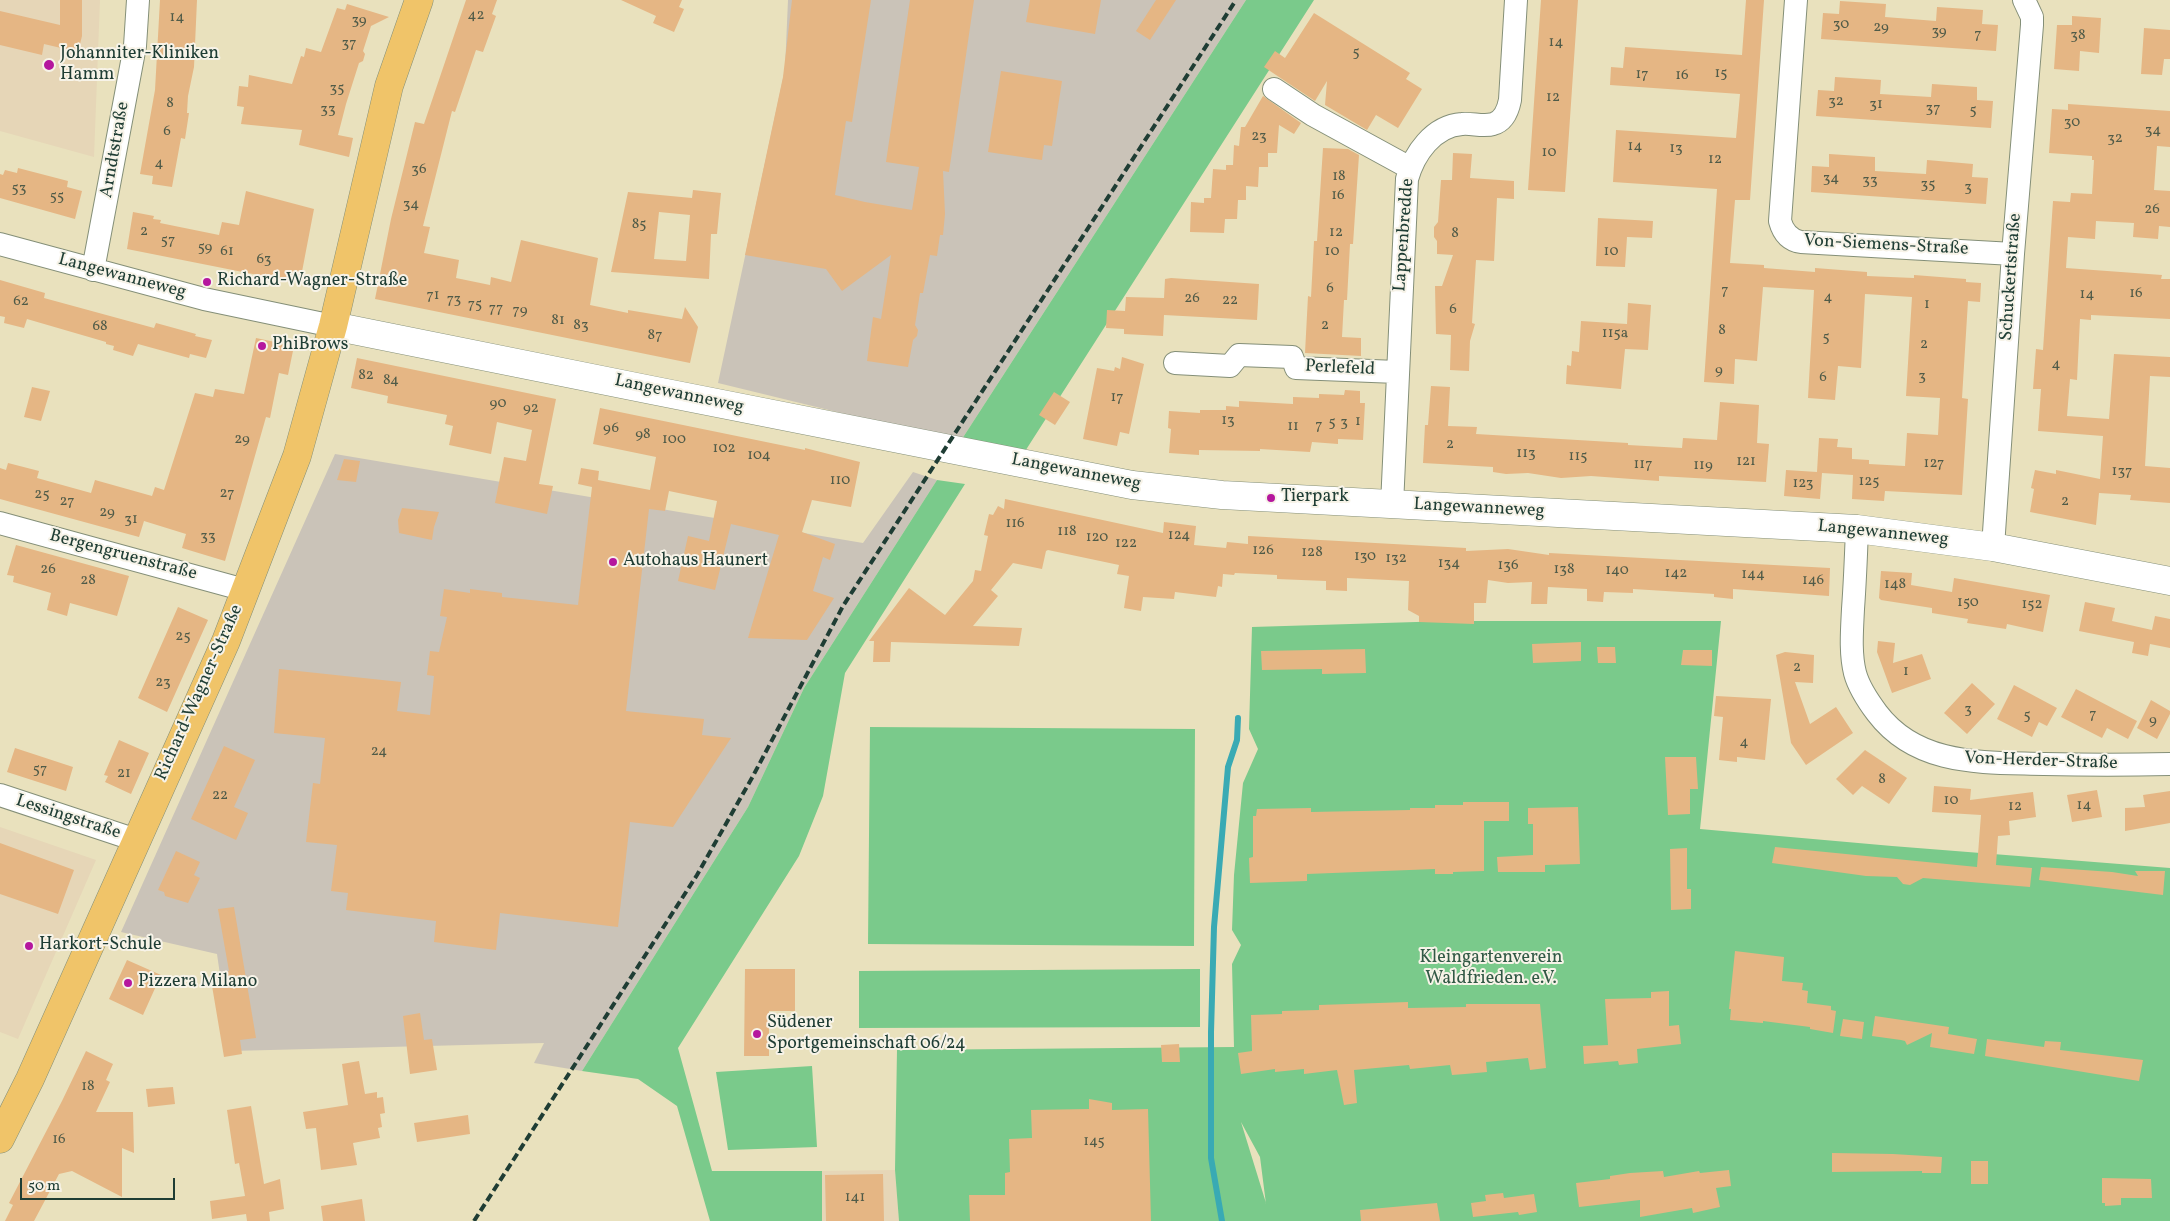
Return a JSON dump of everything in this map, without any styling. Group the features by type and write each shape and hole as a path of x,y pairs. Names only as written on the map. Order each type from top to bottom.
{"main road":[{"name":"Richard-Wagner-Straße","path":"0,1140 30,1079 226,641 297,456 333,326 389,86 419,0"}],"street":[{"name":"Arndtstraße","path":"93,270 135,46 138,0"},
{"name":"Lappenbredde","path":"1392,505 1407,180 1410,168 1424,144 1448,128 1461,124 1493,124 1502,119 1508,110 1516,0"},
{"name":"Von-Siemens-Straße","path":"1796,0 1780,221 1785,233 1795,241 1800,242 2014,254"},
{"name":"Schuckertstraße","path":"1993,546 2032,24 2026,4"},
{"path":"1274,89 1313,114 1410,168"},
{"name":"Langewanneweg","path":"0,244 204,299 773,415 1132,485 1222,495 1857,529 1993,546 2170,581"},
{"name":"Perlefeld","path":"1175,363 1230,366 1240,355 1292,357 1296,368 1397,372"},
{"name":"Bergengruenstraße","path":"0,523 245,590"},
{"name":"Von-Herder-Straße","path":"1857,529 1852,660 1859,685 1872,706 1885,724 1903,739 1912,745 1930,752 1970,761 2103,765 2170,764"},
{"name":"Lessingstraße","path":"0,795 136,840"}],"shaded area":[{"name":"Johanniter-Kliniken Hamm","path":"0,0 100,0 94,157 0,131"},
{"path":"788,0 1246,0 960,442 718,383 785,69"},
{"path":"335,454 863,543 913,472 937,480 804,688 748,807 582,1071 534,1063 544,1043 231,1051 217,954 121,932"},
{"name":"Harkort-Schule","path":"0,827 96,860 18,1039 0,1032"},
{"path":"895,1170 899,1221 822,1221 822,1171"}],"green space":[{"path":"1246,0 1314,0 1022,456 960,442"},
{"path":"937,480 965,484 845,673 823,796 799,856 678,1048 712,1171 822,1171 822,1221 710,1221 677,1106 638,1079 582,1071 748,807 804,688"},
{"name":"Kleingartenverein Waldfrieden. e.V.","path":"1449,621 1721,621 1700,829 2170,868 2170,1221 899,1221 895,1170 897,1050 1234,1047 1232,964 1241,945 1232,930 1234,875 1243,783 1258,749 1249,729 1252,627","holes":["1241,1122 1260,1157 1266,1202"]},
{"path":"870,727 1195,729 1194,946 868,944"},
{"path":"1200,969 1200,1027 859,1028 859,971"},
{"path":"812,1066 817,1147 728,1150 716,1072"}],"building":[{"path":"60,0 82,0 82,36 78,52 44,44 42,55 0,45 0,11 60,25"},
{"path":"160,0 197,0 194,67 188,96 187,113 189,113 185,139 181,138 172,187 152,184 153,176 140,174 155,90"},
{"path":"466,0 497,0 492,14 496,16 483,52 476,50 455,112 452,111 423,226 430,227 424,253 459,260 456,278 490,285 491,277 511,282 521,240 598,258 590,305 628,313 628,310 682,319 685,307 698,327 690,363 375,299 391,219 415,122 424,124"},
{"path":"621,0 682,0 679,7 684,9 674,32 653,23 656,16"},
{"path":"792,0 871,0 852,122 846,121 835,195 912,210 919,167 886,162 910,0 974,0 949,172 943,171 945,214 943,235 940,235 937,256 930,255 923,293 920,293 915,325 918,330 917,336 913,340 908,367 867,361 873,317 881,319 891,255 842,291 826,269 745,255 783,77"},
{"path":"1030,0 1101,0 1095,34 1026,22"},
{"path":"1156,0 1176,0 1150,40 1136,31"},
{"path":"1541,0 1578,0 1565,192 1528,190"},
{"path":"1746,0 1764,0 1750,200 1735,200 1730,263 1764,265 1764,268 1815,272 1815,268 1867,272 1867,276 1914,278 1914,275 1966,279 1966,282 1981,283 1980,302 1968,301 1962,398 1968,399 1962,495 1885,491 1884,501 1852,499 1853,475 1822,473 1820,499 1784,496 1786,470 1817,472 1819,438 1838,439 1837,447 1852,448 1852,459 1869,460 1869,464 1905,466 1907,433 1938,435 1940,398 1906,396 1912,297 1865,294 1861,368 1838,366 1835,400 1808,398 1814,290 1763,287 1757,361 1735,359 1734,384 1704,382 1717,189 1613,182 1616,130 1736,138 1740,94 1610,85 1611,67 1623,68 1625,47 1742,55"},
{"path":"1840,1 1886,4 1885,17 1936,21 1937,7 1983,10 1982,24 1998,25 1996,51 1821,39 1823,13 1839,14"},
{"path":"347,4 389,17 371,26 363,51 365,54 363,61 359,63 346,104 338,135 353,138 349,157 299,145 302,130 241,124 244,107 237,106 239,86 248,87 249,75 292,84 301,56 304,57 306,48 321,52 337,8 345,10"},
{"path":"1314,13 1410,73 1406,79 1422,89 1398,128 1376,115 1367,130 1325,105 1327,81 1315,101 1264,67 1275,51 1285,58"},
{"path":"2072,16 2101,18 2099,53 2080,51 2079,71 2054,69 2057,25 2072,25"},
{"path":"2144,28 2170,30 2170,59 2164,59 2162,75 2141,74"},
{"path":"1001,71 1062,81 1052,146 1044,145 1042,160 988,152"},
{"path":"1835,77 1881,80 1880,94 1931,97 1932,84 1977,87 1977,100 1993,101 1991,128 1816,116 1818,90 1834,91"},
{"path":"1263,96 1301,123 1294,134 1279,125 1277,153 1268,153 1268,167 1259,167 1258,187 1246,186 1246,200 1238,200 1237,219 1225,219 1224,233 1190,232 1191,202 1204,203 1204,198 1211,198 1213,169 1226,170 1226,165 1233,165 1234,145 1239,146 1241,127 1245,127"},
{"path":"2068,104 2170,111 2170,147 2157,146 2154,190 2170,191 2170,227 2159,226 2158,239 2133,237 2134,223 2096,221 2095,239 2068,237 2066,268 2162,275 2161,279 2170,279 2170,319 2091,315 2091,320 2080,319 2077,380 2070,379 2067,416 2109,419 2114,354 2170,357 2170,377 2150,376 2145,466 2170,468 2170,503 2130,500 2131,495 2099,493 2096,525 2030,512 2034,489 2031,488 2035,470 2056,474 2056,470 2100,479 2103,436 2038,431 2041,389 2033,389 2036,349 2043,350 2053,201 2070,202 2071,193 2092,194 2094,160 2092,160 2092,156 2049,153 2052,109 2068,110"},
{"path":"1323,148 1348,149 1359,155 1353,244 1350,244 1347,300 1344,300 1342,337 1361,338 1361,356 1305,353 1308,296 1311,297 1314,241 1317,241"},
{"path":"1453,153 1472,154 1470,178 1514,181 1514,199 1497,198 1494,261 1476,260 1472,323 1475,324 1470,341 1469,371 1450,370 1451,335 1436,334 1435,286 1442,286 1453,255 1437,254 1434,227 1438,222 1441,180 1452,180"},
{"path":"1829,154 1875,157 1875,171 1926,174 1927,160 1973,164 1972,177 1988,178 1986,204 1811,192 1812,166 1829,167"},
{"path":"18,168 68,181 67,187 82,191 75,219 0,198 0,174 3,175 5,170 17,173"},
{"path":"693,190 721,193 717,234 711,234 709,279 611,272 628,192 692,198","holes":["659,212 690,215 686,261 654,259"]},
{"path":"246,191 314,209 300,282 127,249 133,212 154,216 153,219 161,220 160,223 219,235 222,222 239,225"},
{"path":"1598,218 1653,221 1652,238 1627,237 1625,267 1596,266"},
{"path":"1165,279 1259,284 1257,320 1164,315 1163,336 1124,334 1124,329 1106,328 1107,310 1125,311 1126,297 1164,298"},
{"path":"0,280 45,293 44,298 154,328 156,323 212,340 206,358 190,354 189,358 138,344 133,356 113,350 114,346 106,344 106,342 27,319 24,328 4,323 5,317 0,316"},
{"path":"1628,303 1651,305 1648,350 1625,349 1621,389 1566,384 1567,365 1571,366 1572,351 1579,352 1581,321 1627,324"},
{"path":"256,338 294,346 288,375 279,373 270,418 266,417 225,561 182,548 186,534 144,521 139,537 0,499 0,468 6,470 8,463 39,471 37,478 91,493 95,480 152,496 155,487 164,490 195,393 213,397 215,389 244,394"},
{"path":"1122,357 1144,364 1129,434 1120,432 1117,446 1083,439 1097,368 1114,371 1115,367 1120,369"},
{"path":"357,358 556,399 539,484 553,486 547,514 495,503 504,457 526,461 532,430 497,422 491,454 449,445 453,426 445,424 447,415 387,403 388,396 351,388"},
{"path":"1431,386 1450,387 1448,426 1477,427 1476,434 1628,443 1628,445 1682,448 1683,438 1717,440 1720,402 1759,405 1757,443 1769,444 1766,482 1659,476 1659,481 1591,476 1561,478 1528,473 1506,474 1493,472 1493,467 1423,463 1425,425 1428,425"},
{"path":"32,387 50,391 41,421 24,417"},
{"path":"1345,390 1360,391 1360,403 1365,403 1363,440 1338,439 1338,444 1312,442 1310,452 1260,449 1260,451 1199,450 1199,455 1169,453 1171,429 1168,428 1169,411 1200,413 1200,410 1226,410 1226,406 1239,407 1239,401 1293,404 1293,397 1319,398 1319,394 1344,395"},
{"path":"1054,392 1070,402 1055,425 1039,415"},
{"path":"600,408 805,450 805,448 860,462 851,507 812,500 802,532 835,544 830,560 823,557 813,591 834,598 807,640 748,638 779,535 731,524 715,590 678,581 688,536 709,541 717,501 669,491 665,511 649,509 626,711 704,719 702,735 731,738 673,827 630,822 618,927 500,913 496,950 434,942 436,921 346,910 348,893 331,891 337,845 306,842 313,783 320,784 325,738 274,733 279,669 401,682 397,711 430,715 434,676 427,675 430,651 439,652 447,617 440,616 444,589 470,593 470,589 502,593 502,597 578,605 592,487 578,484 581,468 599,471 598,480 650,490 656,457 593,444"},
{"path":"344,459 360,461 356,482 337,480"},
{"path":"1005,499 1163,533 1164,522 1196,526 1194,545 1226,548 1227,542 1248,544 1248,536 1466,548 1466,551 1508,549 1549,555 1549,553 1830,568 1829,596 1733,589 1733,599 1714,597 1714,594 1633,589 1633,593 1604,592 1603,602 1587,601 1587,589 1548,587 1547,604 1531,604 1532,582 1508,583 1488,580 1486,603 1474,603 1474,624 1419,622 1419,616 1408,610 1409,581 1347,578 1347,591 1326,590 1326,581 1277,579 1277,575 1235,573 1234,575 1223,574 1222,587 1218,586 1216,597 1175,592 1174,599 1143,597 1141,611 1124,608 1129,576 1117,574 1119,565 1048,550 1046,551 1042,569 1013,563 991,590 998,596 973,626 1022,628 1019,646 891,642 890,662 873,662 874,641 869,641 909,588 945,615 973,581 975,570 981,571 988,536 984,535 989,514 993,515 998,506 1004,509"},
{"path":"402,508 439,512 432,540 399,533 398,520"},
{"path":"16,545 129,576 117,616 70,603 67,616 47,610 51,593 13,582 14,576 7,575"},
{"path":"1881,571 1912,573 1911,585 1952,592 1954,578 2050,595 2043,632 2007,624 2006,629 1967,623 1968,619 1932,613 1932,608 1881,600 1879,598"},
{"path":"2085,602 2115,608 2112,621 2152,630 2155,616 2170,619 2170,648 2150,644 2148,656 2132,653 2134,642 2079,631"},
{"path":"178,607 208,620 167,712 138,698"},
{"path":"1878,641 1895,643 1893,663 1922,654 1931,679 1892,693 1877,652"},
{"path":"1581,642 1581,661 1533,663 1532,644"},
{"path":"1597,647 1615,647 1616,663 1598,663"},
{"path":"1365,649 1366,673 1322,674 1322,669 1262,670 1261,651"},
{"path":"1683,650 1712,650 1712,666 1681,665"},
{"path":"1785,652 1814,655 1813,683 1795,682 1810,724 1836,707 1853,733 1806,765 1791,743 1776,655"},
{"path":"1972,683 1995,704 1967,734 1944,713"},
{"path":"2014,685 2057,708 2047,726 2039,722 2032,737 1997,719"},
{"path":"2076,689 2137,721 2128,739 2107,728 2102,738 2061,717"},
{"path":"1716,696 1771,699 1765,760 1737,757 1737,762 1719,760 1723,717 1714,716"},
{"path":"2151,700 2170,711 2157,739 2137,728"},
{"path":"119,740 149,753 131,794 105,782 108,776 104,775"},
{"path":"224,746 255,760 234,807 248,813 236,840 191,819"},
{"path":"15,748 73,767 66,791 7,772"},
{"path":"1865,750 1907,778 1889,804 1862,786 1853,795 1836,779"},
{"path":"1665,757 1696,757 1698,789 1690,789 1690,814 1668,815"},
{"path":"1934,786 1971,789 1970,800 2033,792 2036,817 2009,821 2010,835 1998,836 1996,865 2032,868 2030,887 1923,878 1910,885 1903,884 1897,877 1866,876 1772,863 1775,847 1977,867 1981,815 1932,812"},
{"path":"2097,790 2102,817 2072,822 2067,795"},
{"path":"2170,791 2170,823 2125,831 2125,808 2145,807 2143,795"},
{"path":"1463,802 1509,802 1509,821 1484,821 1484,871 1435,874 1435,869 1307,874 1307,881 1250,883 1249,858 1253,857 1253,816 1256,816 1257,809 1311,808 1311,812 1410,810 1410,808 1435,808 1435,805 1463,805"},
{"path":"1578,807 1580,864 1545,865 1545,872 1498,872 1497,857 1533,855 1533,824 1528,824 1528,808"},
{"path":"0,843 74,870 58,914 0,894"},
{"path":"1687,848 1687,889 1691,889 1691,909 1671,910 1670,849"},
{"path":"176,851 200,862 194,875 200,878 188,903 165,896 164,892 158,890"},
{"path":"2041,867 2112,872 2138,876 2135,871 2165,871 2163,895 2039,880"},
{"path":"234,907 256,1038 240,1040 242,1054 224,1057 210,974 229,971 218,909"},
{"path":"1735,951 1784,957 1782,981 1803,983 1802,990 1808,991 1807,1003 1831,1006 1831,1010 1836,1011 1833,1033 1810,1029 1810,1027 1763,1021 1763,1023 1730,1020 1731,1009 1729,1009"},
{"path":"127,960 161,975 143,1015 109,999"},
{"name":"Südener Sportgemeinschaft 06/24","path":"745,969 795,969 795,1011 769,1011 769,1056 744,1056"},
{"path":"1669,991 1669,1026 1679,1025 1681,1044 1637,1049 1638,1063 1619,1065 1618,1061 1584,1064 1583,1046 1608,1045 1605,999 1651,998 1651,992"},
{"path":"1408,1002 1408,1008 1466,1007 1466,1004 1540,1004 1546,1068 1530,1070 1528,1058 1486,1062 1487,1072 1452,1075 1450,1065 1410,1069 1409,1065 1354,1070 1357,1103 1344,1105 1337,1070 1304,1074 1304,1069 1275,1072 1275,1069 1241,1074 1238,1053 1252,1051 1251,1015 1282,1014 1282,1011 1319,1010 1319,1005"},
{"path":"420,1013 424,1040 432,1039 437,1070 410,1074 403,1016"},
{"path":"1875,1016 1949,1027 1948,1034 1977,1039 1974,1054 1930,1047 1932,1033 1907,1045 1905,1041 1872,1036"},
{"path":"1843,1019 1864,1022 1862,1039 1840,1036"},
{"path":"1987,1039 2044,1047 2045,1041 2061,1042 2060,1050 2143,1060 2139,1081 1985,1056"},
{"path":"1179,1044 1180,1062 1162,1062 1161,1045"},
{"path":"86,1051 113,1064 106,1080 110,1082 96,1112 133,1112 134,1153 122,1148 122,1197 72,1171 59,1174 34,1221 5,1221 13,1205 9,1203"},
{"path":"359,1061 365,1094 377,1092 377,1098 383,1097 385,1113 380,1114 382,1127 378,1128 380,1138 353,1143 357,1165 321,1170 316,1128 306,1129 303,1112 348,1105 342,1064"},
{"path":"173,1087 175,1104 148,1107 146,1089"},
{"path":"1089,1099 1112,1103 1112,1110 1148,1109 1151,1221 970,1221 969,1195 1005,1195 1005,1173 1010,1172 1009,1139 1032,1138 1031,1110 1089,1109"},
{"path":"251,1106 264,1184 280,1179 284,1209 269,1212 270,1221 247,1221 246,1214 212,1219 210,1201 245,1196 239,1163 235,1164 227,1110"},
{"path":"468,1115 470,1134 417,1142 414,1123"},
{"path":"1832,1153 1942,1157 1941,1173 1922,1173 1922,1171 1832,1172"},
{"path":"1971,1161 1988,1161 1988,1184 1971,1184"},
{"path":"1729,1170 1731,1186 1716,1188 1720,1207 1693,1213 1692,1208 1640,1217 1640,1200 1579,1207 1576,1183 1610,1179 1610,1176 1630,1173 1663,1171 1664,1177 1699,1171 1700,1173"},
{"path":"883,1174 884,1221 826,1221 825,1175"},
{"path":"2102,1178 2151,1179 2152,1198 2121,1198 2121,1205 2105,1206 2105,1203 2102,1203"},
{"path":"1503,1193 1504,1198 1534,1194 1537,1212 1519,1215 1518,1212 1473,1217 1471,1203 1486,1201 1485,1195"},
{"path":"362,1199 365,1221 323,1221 321,1206"},
{"path":"1437,1203 1440,1221 1361,1221 1360,1210"}],"waterway":[{"path":"1222,1221 1211,1158 1211,1032 1214,927 1228,767 1237,740 1238,718"}],"railway":[{"path":"474,1221 697,875 753,776 843,606 1236,0"}],"place":[{"name":"Johanniter-Kliniken Hamm","path":"49,65"},
{"name":"Richard-Wagner-Straße","path":"207,282"},
{"name":"PhiBrows","path":"262,346"},
{"name":"Tierpark","path":"1271,498"},
{"name":"Autohaus Haunert","path":"613,562"},
{"name":"Harkort-Schule","path":"29,946"},
{"name":"Pizzera Milano","path":"128,983"},
{"name":"Südener Sportgemeinschaft 06/24","path":"757,1034"}]}
